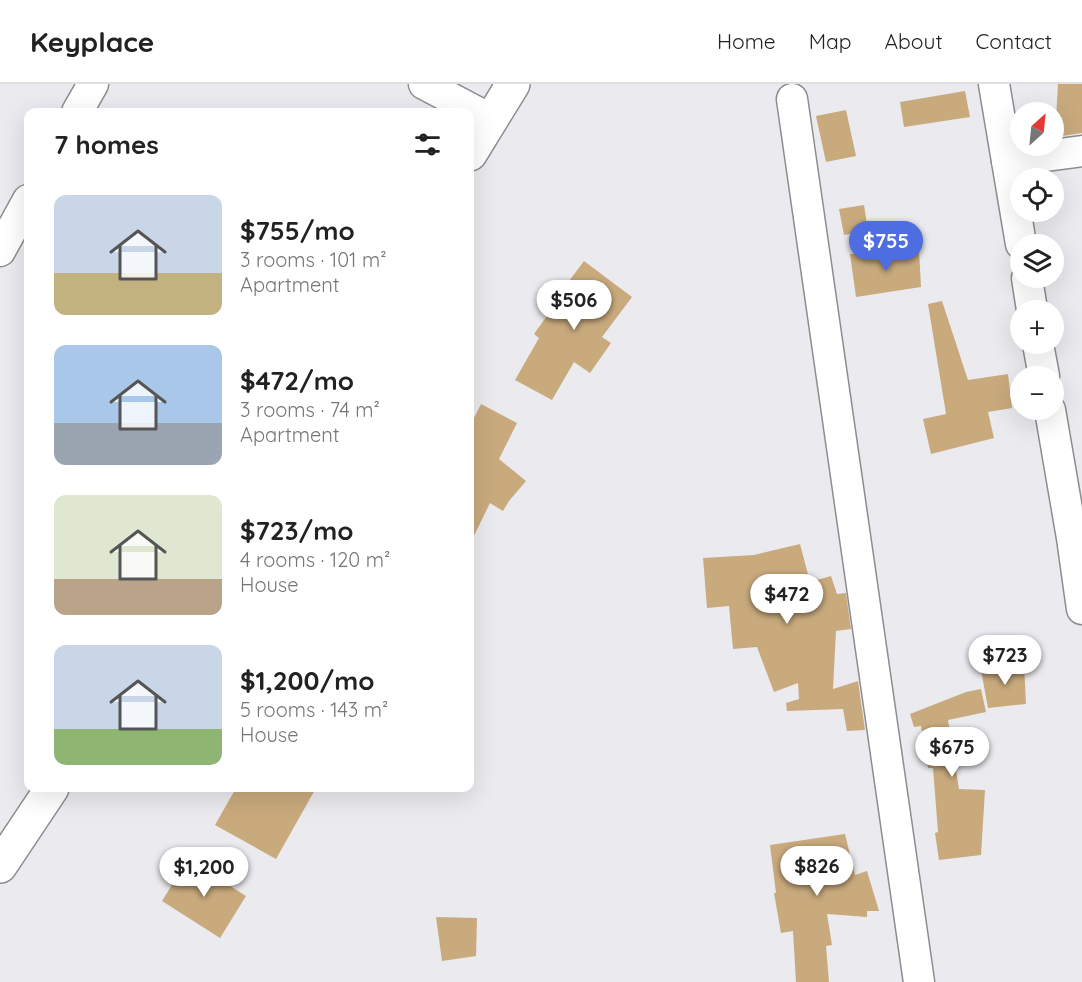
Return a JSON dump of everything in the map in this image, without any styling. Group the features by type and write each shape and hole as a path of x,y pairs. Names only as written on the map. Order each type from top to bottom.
{"street":[{"path":"79,108 93,84"},
{"path":"424,84 469,108"},
{"path":"474,148 513,84"},
{"path":"994,84 1019,234"},
{"path":"792,99 919,982"},
{"path":"474,110 492,120"},
{"path":"1007,161 1082,151"},
{"path":"0,252 24,207"},
{"path":"1052,420 1082,609"},
{"path":"0,866 49,792"}],"building":[{"path":"1058,84 1082,84 1082,133 1064,136 1064,102 1057,102"},
{"path":"965,91 970,117 904,127 900,102"},
{"path":"846,110 856,156 826,162 816,116"},
{"path":"864,205 868,231 844,235 839,209"},
{"path":"919,250 921,287 856,297 850,254"},
{"path":"584,261 632,297 602,337 611,343 590,373 574,362 552,400 515,380 539,338 534,334"},
{"path":"942,301 968,380 1008,374 1010,391 1010,408 988,412 994,438 931,454 923,419 946,414 928,304"},
{"path":"481,404 517,423 499,459 526,481 503,511 490,503 474,536 474,418"},
{"path":"800,544 810,582 831,576 837,594 846,593 851,629 836,631 833,689 858,681 865,730 847,731 843,709 787,711 786,703 799,699 798,683 774,692 757,647 733,649 729,606 707,608 703,558 754,555"},
{"path":"1024,664 1026,704 988,708 981,670"},
{"path":"981,689 986,712 948,720 959,789 985,790 981,855 939,860 935,833 938,832 933,768 928,768 921,726 914,727 910,714 966,692"},
{"path":"234,792 314,792 276,859 215,825"},
{"path":"845,834 855,875 867,871 879,911 867,911 867,917 827,914 832,945 826,946 829,982 796,982 793,931 781,933 774,893 776,893 770,845"},
{"path":"188,859 246,896 220,938 162,901"},
{"path":"436,917 477,918 476,956 442,961"}]}
